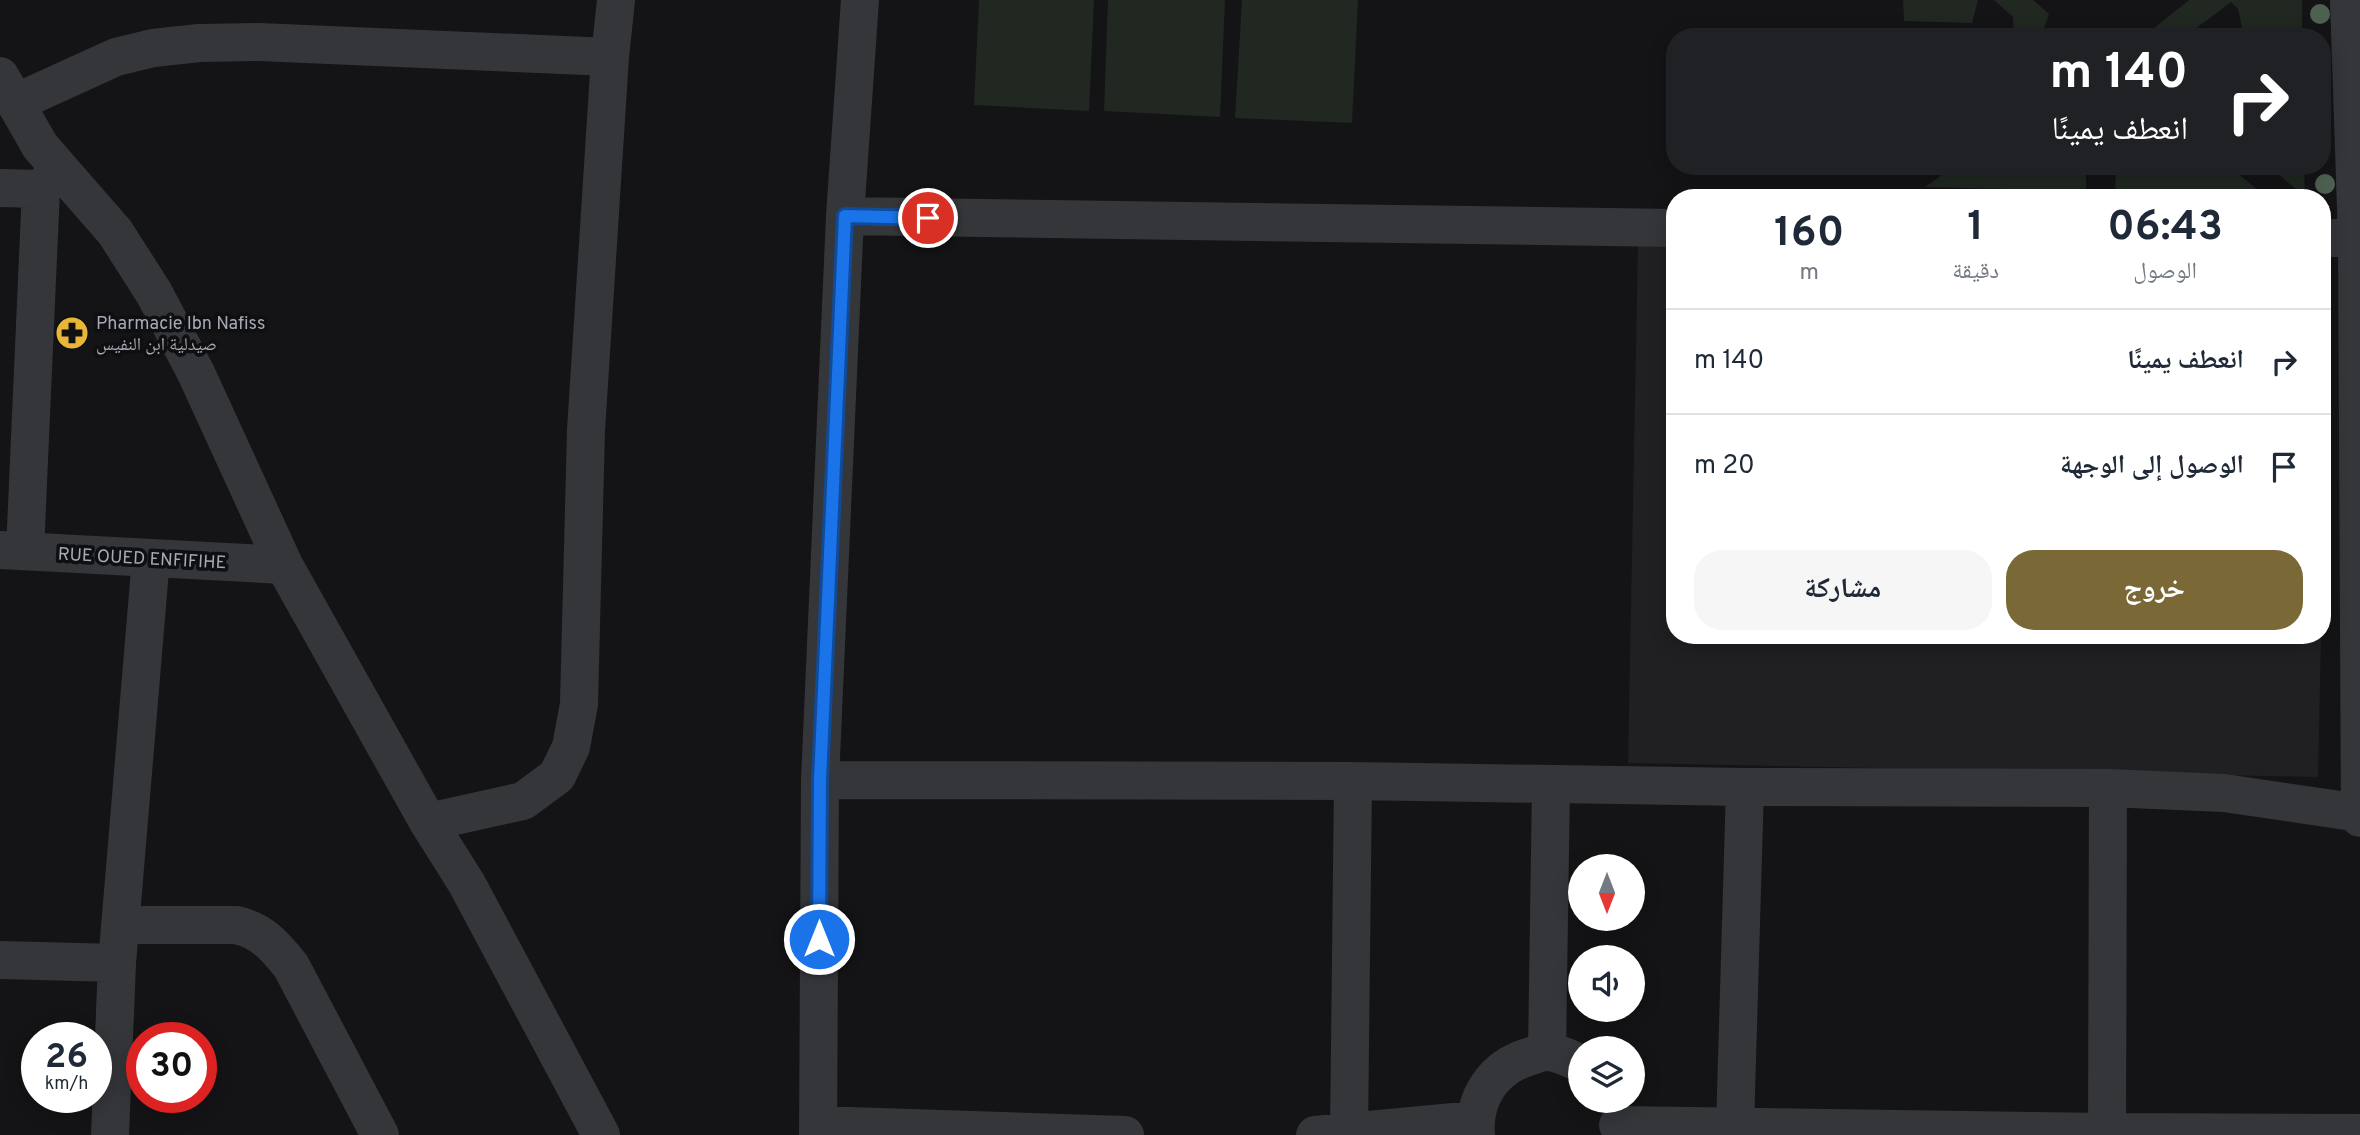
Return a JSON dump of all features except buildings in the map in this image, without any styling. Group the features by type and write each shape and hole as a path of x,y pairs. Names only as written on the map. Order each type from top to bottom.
{"street":[{"path":"428,822 523,802 557,776 571,747 579,704 586,430 616,0"},
{"path":"860,0 845,216 820,780 818,1130 1125,1135"},
{"path":"820,780 1353,781 1745,787 2108,788 2224,793 2360,815 2360,554 2346,238 2349,0"},
{"path":"12,551 50,179 40,146 8,89 153,48 199,43 259,42 610,57"},
{"path":"0,188 50,179 115,232 154,293 196,373 284,565 428,822 467,884 601,1135"},
{"path":"845,216 1666,228"},
{"name":"RUE OUED ENFIFIHE","path":"12,551 284,565"},
{"path":"110,1135 117,963 151,558"},
{"path":"1353,781 1332,1134 1476,1127 1481,1096 1494,1076 1514,1062 1563,1057 1551,784"},
{"path":"1734,1128 1745,787"},
{"path":"2107,1134 2108,788"},
{"path":"120,925 236,925 252,928 264,937 277,948 290,966 380,1135"},
{"path":"0,960 117,963"},
{"path":"1616,1120 1734,1128 2107,1134 2360,1133"}],"shaded area":[{"path":"979,0 1094,0 1089,111 974,105"},
{"path":"1108,0 1225,0 1220,117 1104,111"},
{"path":"1242,0 1358,0 1352,123 1235,118"},
{"path":"1903,0 1978,0 1972,23 1904,21"},
{"path":"1994,0 2033,0 2049,14 2044,28 2014,28 2013,17"},
{"path":"2189,0 2302,0 2302,28 2242,28 2238,9 2231,2 2196,28 2154,28"},
{"path":"1942,175 2086,175 2086,189 1925,187"},
{"path":"2116,175 2240,175 2257,189 2115,189"},
{"path":"2279,175 2304,175 2305,189 2296,189"},
{"path":"1638,243 1666,244 1666,644 2321,644 2318,777 1628,763"}],"place":[{"name":"Pharmacie Ibn Nafiss صيدلية ابن النفيس","path":"72,333"}],"route":[{"path":"819,939 820,780 845,216 928,218"}]}
